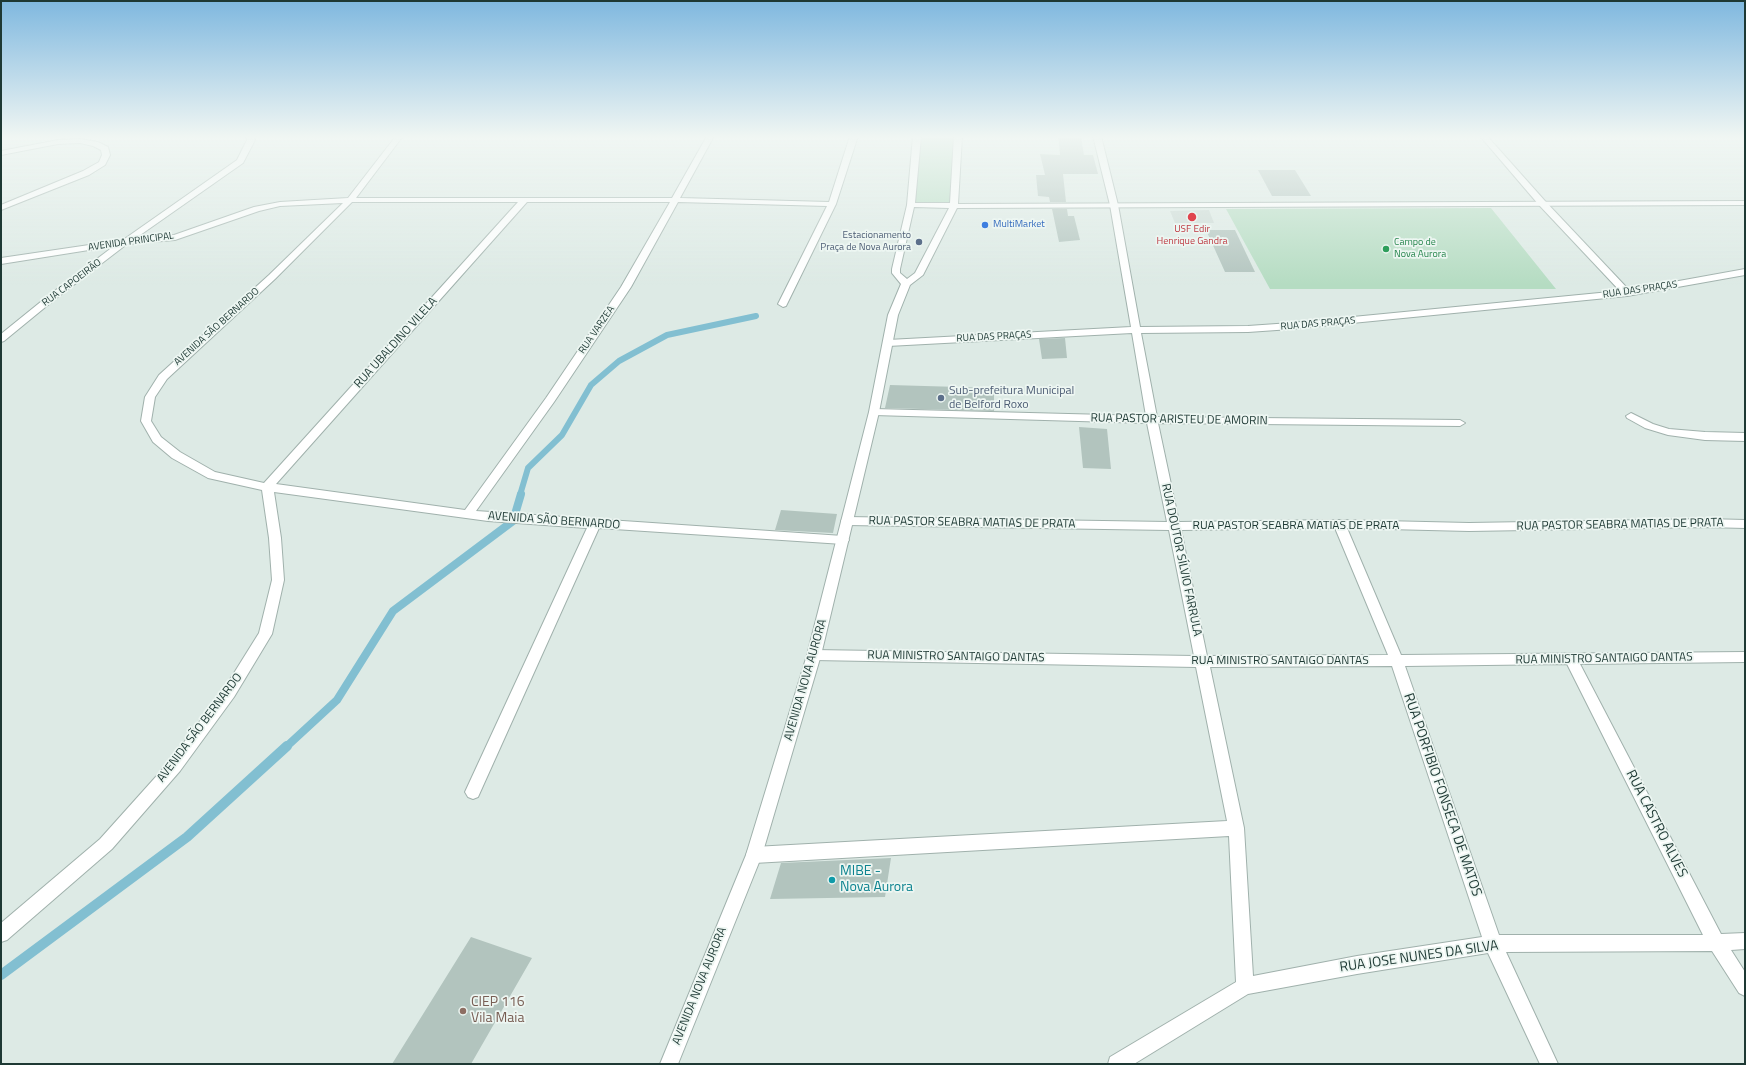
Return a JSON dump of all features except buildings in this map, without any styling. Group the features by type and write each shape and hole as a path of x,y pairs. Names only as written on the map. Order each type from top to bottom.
{"street":[{"path":"1,208 55,186"},
{"name":"RUA CAPOEIRÃO","path":"1,340 51,298 126,242 208,186"},
{"name":"AVENIDA SÃO BERNARDO","path":"361,186 350,200 272,277 192,348 163,377 150,397 146,421 157,439 176,455 212,475 267,487 488,517 843,540"},
{"name":"RUA VARZEA","path":"468,514 550,400 621,294 684,186"},
{"path":"783,304 832,204 838,186"},
{"path":"906,284 896,273 896,269 911,205 913,186"},
{"name":"AVENIDA NOVA AURORA","path":"668,1064 754,855 814,655 874,412 893,315 906,284 919,275 954,206 955,186"},
{"name":"RUA DOUTOR SÍLVIO FARRULA","path":"1109,186 1114,205 1152,420 1236,828 1245,986"},
{"path":"1527,186 1627,293"},
{"name":"AVENIDA PRINCIPAL","path":"1,261 126,242 175,237 236,216 280,204 350,200 676,200 832,204"},
{"name":"RUA UBALDINO VILELA","path":"267,487 525,200"},
{"path":"911,205 1745,203"},
{"name":"RUA DAS PRAÇAS","path":"888,343 1136,330 1248,329 1291,326 1627,293 1745,272"},
{"name":"RUA PASTOR ARISTEU DE AMORIN","path":"874,412 1152,420 1460,423"},
{"path":"1631,416 1649,426 1668,432 1705,436 1745,437"},
{"name":"AVENIDA SÃO BERNARDO","path":"1,934 106,844 170,772 229,693 265,634 278,580 275,538 267,487"},
{"name":"RUA PASTOR SEABRA MATIAS DE PRATA","path":"848,521 1174,526 1339,524 1469,527 1706,523 1745,524"},
{"path":"473,792 595,524"},
{"name":"RUA PORFIBIO FONSECA DE MATOS","path":"1339,524 1396,661 1492,944 1549,1064"},
{"name":"RUA MINISTRO SANTAIGO DANTAS","path":"814,655 1202,662 1745,657"},
{"name":"RUA CASTRO ALVES","path":"1571,659 1716,943 1745,987"},
{"path":"754,855 1236,828"},
{"name":"RUA JOSE NUNES DA SILVA","path":"1117,1064 1245,986 1358,965 1492,944 1716,943 1745,941"}],"shaded area":[{"name":"USF Edir Henrique Gandra","path":"1209,210 1214,223 1175,223 1170,211"}],"green space":[{"path":"913,186 955,186 954,206 911,205"},
{"name":"Campo de Nova Aurora","path":"1491,208 1556,289 1270,289 1226,209"}],"waterway":[{"path":"520,495 528,468 562,435 591,385 619,361 667,335 756,316"},
{"path":"286,747 337,700 393,611 513,521 521,494"},
{"path":"1,975 187,837 287,746"}],"place":[{"name":"USF Edir Henrique Gandra","path":"1192,217"},
{"name":"MultiMarket","path":"985,225"},
{"name":"Estacionamento Praça de Nova Aurora","path":"919,242"},
{"name":"Campo de Nova Aurora","path":"1386,249"},
{"name":"Sub-prefeitura Municipal de Belford Roxo","path":"941,398"},
{"name":"MIBE - Nova Aurora","path":"832,880"},
{"name":"CIEP 116 Vila Maia","path":"463,1011"}]}
